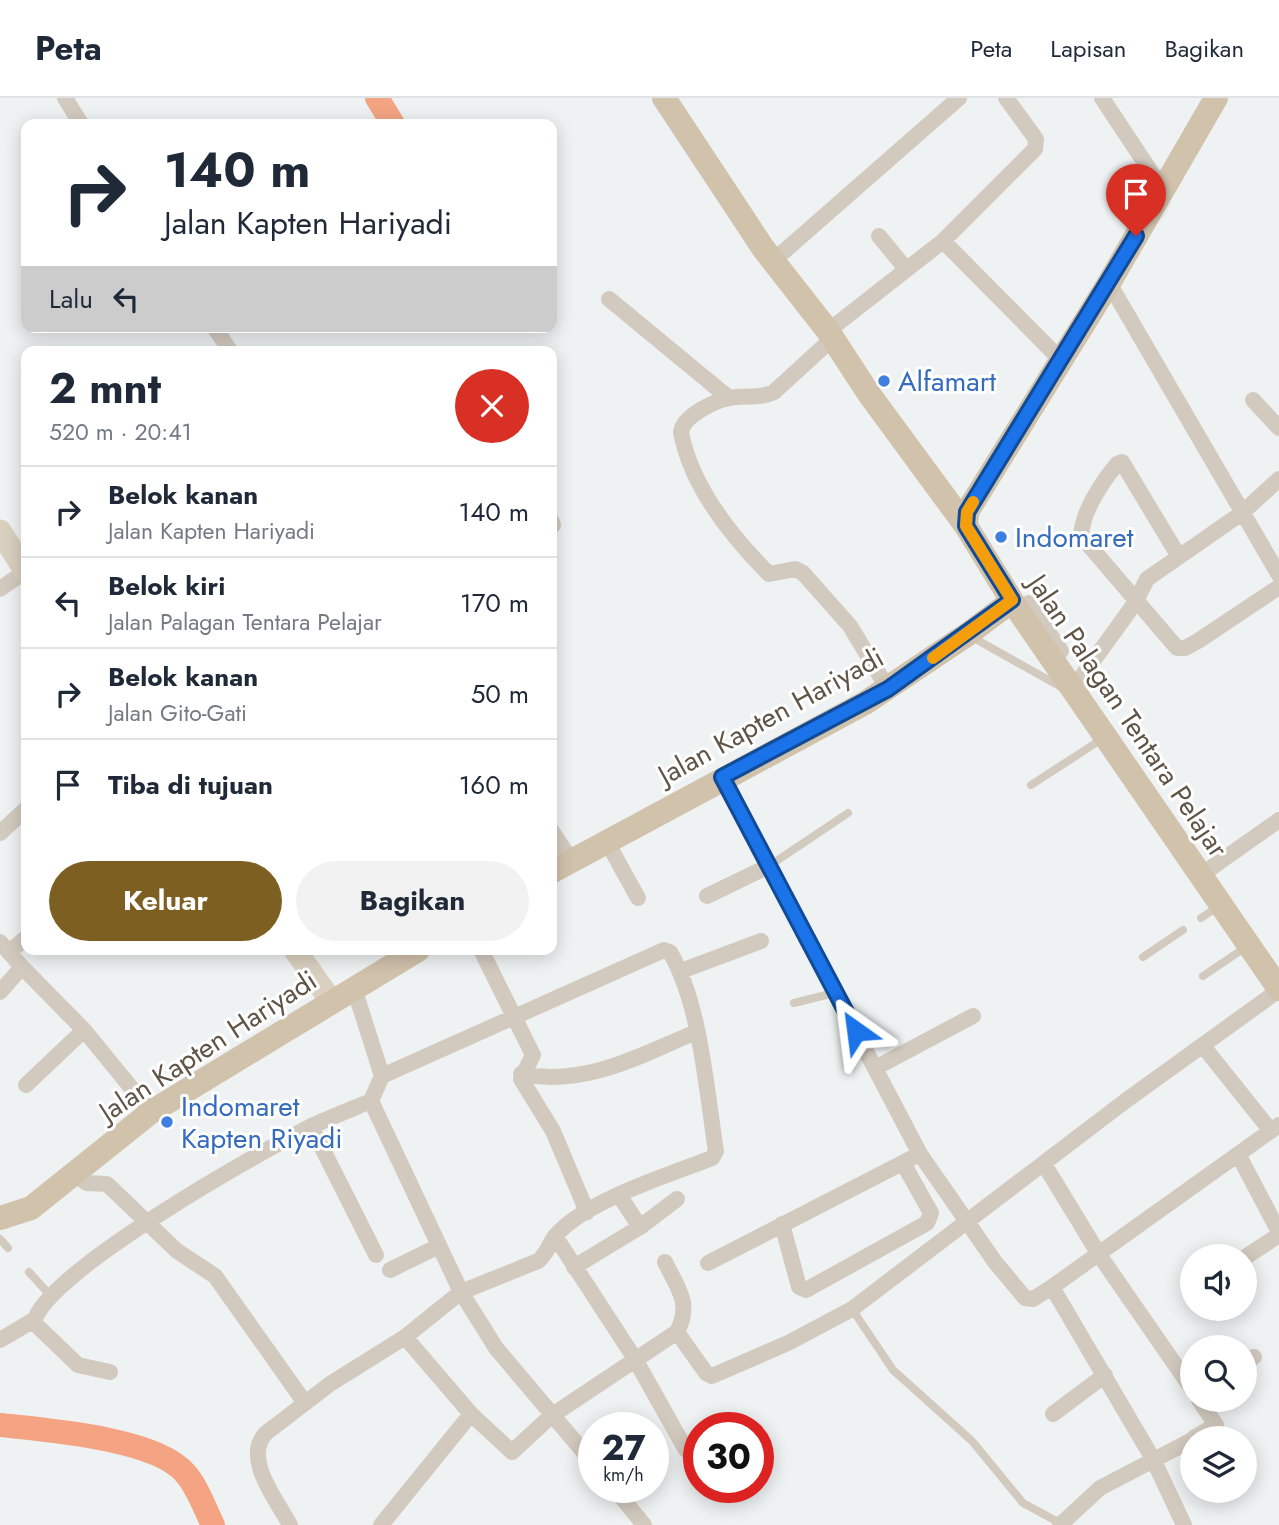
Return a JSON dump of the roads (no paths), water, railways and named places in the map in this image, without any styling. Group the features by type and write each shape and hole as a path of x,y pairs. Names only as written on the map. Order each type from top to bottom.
{"main road":[{"name":"Jalan Palagan Tentara Pelajar","path":"664,98 773,261 831,334 869,394 966,526 1078,687 1105,736 1201,875 1211,911 1249,945 1279,990"},
{"path":"966,526 967,512 1109,283 1216,98"},
{"path":"0,531 21,563"},
{"name":"Jalan Kapten Hariyadi","path":"561,866 888,689 1020,602"},
{"path":"299,955 332,1002"},
{"name":"Jalan Kapten Hariyadi","path":"0,1218 31,1208 151,1112 410,955"}],"street":[{"path":"65,98 78,119"},
{"path":"773,261 959,98"},
{"path":"888,689 850,626 803,573 795,569 769,575 745,550 701,487 683,443 681,427 692,416 729,398 767,396 774,392 831,334 906,269 943,242 1035,149 1036,139 1006,98"},
{"path":"1102,98 1163,190"},
{"path":"879,236 906,269"},
{"path":"943,242 1060,359"},
{"path":"1109,283 1279,575"},
{"path":"609,299 729,398"},
{"path":"1254,400 1279,428"},
{"path":"1178,555 1122,462 1117,464 1090,506 1081,525 1081,536 1135,603 1177,648 1185,649 1279,587"},
{"path":"1078,687 1135,603 1147,579 1242,513 1279,479"},
{"path":"0,589 21,574"},
{"path":"722,777 834,993 877,1067 920,1154 966,1221 1025,1298 1033,1299 1100,1255 1275,1128 1203,1046"},
{"path":"0,833 21,814"},
{"path":"1201,875 1279,820"},
{"path":"606,840 638,898"},
{"path":"707,897 767,867"},
{"path":"21,940 4,947 84,1030 151,1112"},
{"path":"681,971 761,941"},
{"path":"290,1525 257,1462 257,1448 266,1433 305,1403 405,1337 461,1292 538,1261 548,1253 555,1236 587,1212 619,1195 715,1155 696,1032 681,971 670,952 664,950 382,1076"},
{"path":"484,955 516,1017 534,1059 521,1074"},
{"path":"0,992 22,967"},
{"path":"34,1322 50,1294 147,1221 311,1126 371,1101 382,1076 354,989"},
{"path":"677,1332 706,1373 712,1376 789,1343 852,1309 966,1221 1279,990"},
{"path":"877,1067 973,1016"},
{"path":"26,1085 84,1030"},
{"path":"521,1074 545,1079 602,1072 696,1032"},
{"path":"521,1074 553,1131 587,1212"},
{"path":"371,1101 461,1292 496,1348 578,1446"},
{"path":"311,1126 376,1255"},
{"path":"708,1263 920,1154"},
{"path":"1239,1156 1279,1233 1257,1249"},
{"path":"782,1224 799,1287 806,1290 927,1223 931,1213 903,1163"},
{"path":"1044,1164 1100,1255 1180,1372"},
{"path":"73,1174 87,1183 107,1184 177,1251 215,1276 305,1403"},
{"path":"619,1195 640,1227"},
{"path":"574,1267 640,1227 677,1199"},
{"path":"555,1236 635,1359 683,1445"},
{"path":"390,1270 439,1246"},
{"path":"405,1337 471,1414 512,1452 551,1416 677,1332 685,1316 686,1307 666,1262"},
{"path":"1052,1287 1153,1459 1184,1525"},
{"path":"0,1340 27,1322 34,1322 78,1365 110,1372"},
{"path":"1053,1414 1105,1375"},
{"path":"1207,1412 1214,1426"},
{"path":"381,1525 471,1414"},
{"path":"1063,1520 1100,1488 1180,1446"},
{"path":"626,1503 644,1525"}],"lane":[{"path":"968,634 1078,687"},
{"path":"1031,785 1105,736"},
{"path":"767,867 848,813"},
{"path":"1143,957 1183,930"},
{"path":"1203,976 1249,945"},
{"path":"794,1003 834,993"},
{"path":"0,1239 8,1248"},
{"path":"29,1272 50,1294"},
{"path":"852,1309 893,1370 972,1441 1023,1503 1063,1520"}],"waterway":[{"path":"377,98 390,119"},
{"path":"0,1425 71,1433 150,1451 171,1461 185,1473 213,1525"}],"place":[{"name":"Alfamart","path":"884,381"},
{"name":"Indomaret","path":"1001,537"},
{"name":"Indomaret Kapten Riyadi","path":"167,1122"}]}
